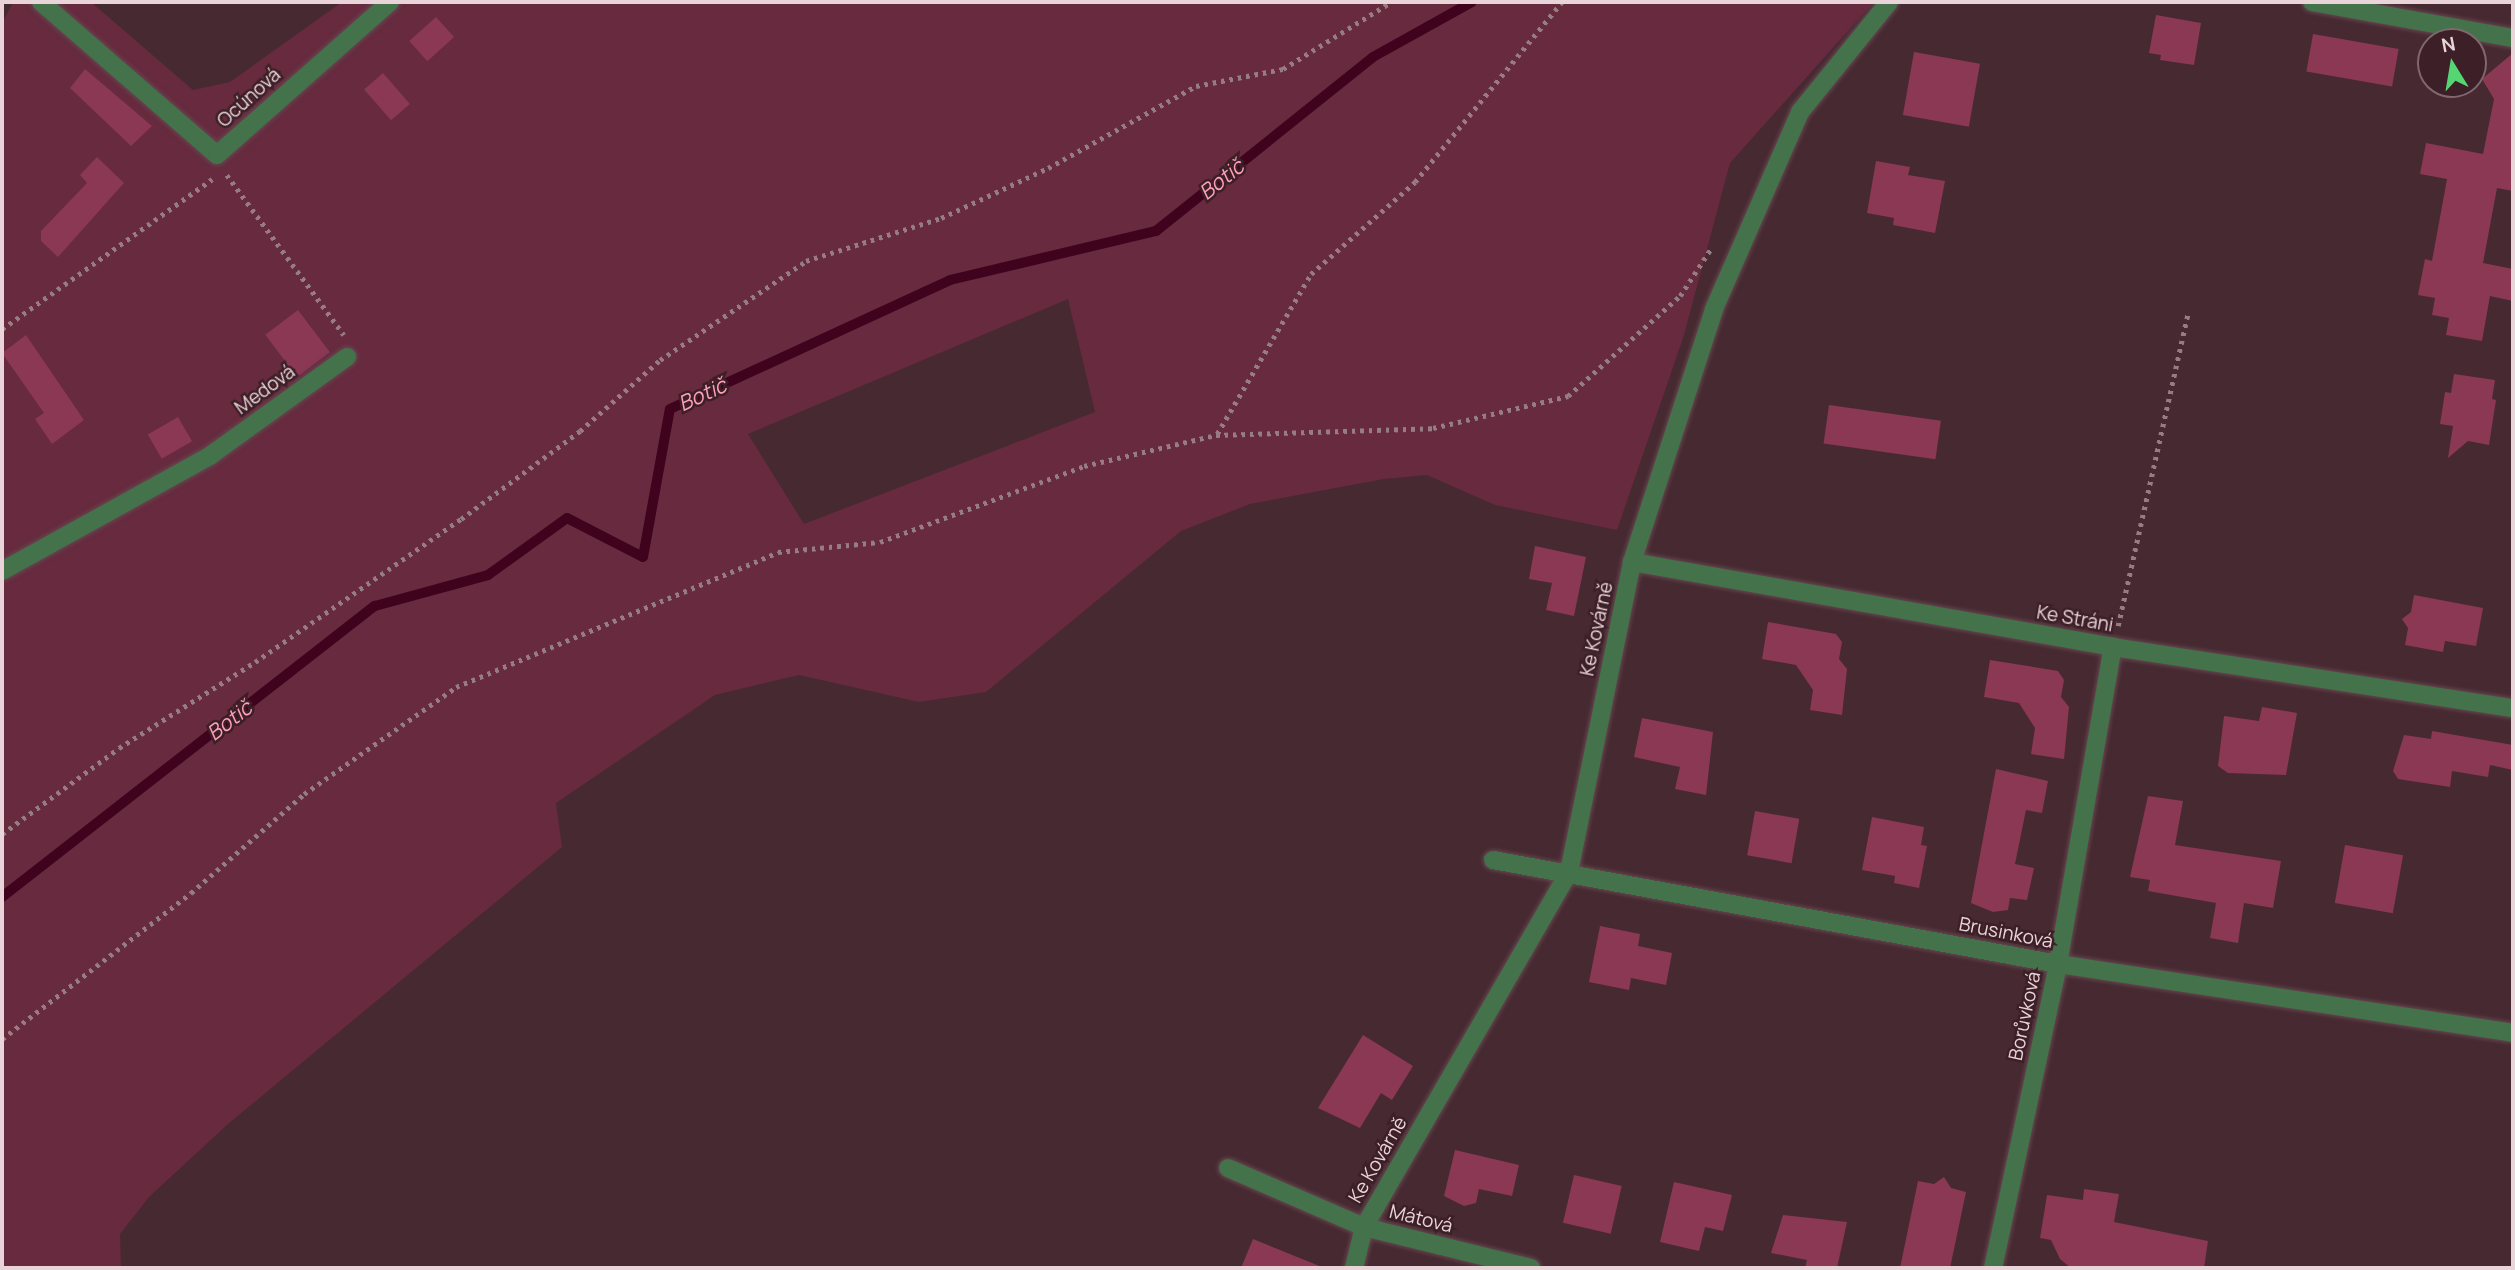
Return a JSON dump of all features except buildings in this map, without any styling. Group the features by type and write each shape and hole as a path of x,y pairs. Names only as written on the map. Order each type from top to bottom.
{"street":[{"name":"Ocúnová","path":"41,2 218,159 390,2"},
{"name":"Ke Kovárně","path":"1354,1268 1364,1227 1569,872 1632,562 1714,309 1800,112 1889,2"},
{"path":"2312,2 2513,38"},
{"name":"Medová","path":"2,571 211,454 347,357"},
{"name":"Ke Stráni","path":"1632,562 2113,647 2513,708"},
{"name":"Borůvková","path":"1993,1268 2058,964 2113,647"},
{"name":"Brusinková","path":"1493,860 2058,964 2513,1033"},
{"name":"Mátová","path":"1228,1168 1364,1227 1531,1268"}],"path":[{"path":"2,834 119,748 255,662 461,519 580,430 660,360 806,261 941,218 1048,168 1196,86 1283,68 1391,2"},
{"path":"1216,435 1311,274 1415,182 1562,2"},
{"path":"2,329 219,174 218,159"},
{"path":"218,159 343,332 347,357"},
{"path":"2,1039 191,893 304,794 456,687 778,552 880,542 1084,466 1216,435 1433,428 1568,396 1680,296 1718,239"},
{"path":"2113,647 2188,314"}],"shaded area":[{"path":"13,2 91,2 193,90 230,82 342,2 1874,2 1730,163 1684,335 1617,530 1495,505 1427,475 1384,479 1250,504 1181,531 986,692 919,702 799,675 715,695 556,803 562,847 228,1124 149,1197 120,1234 121,1268 2,1268 2,24","holes":["1068,299 1095,412 804,524 748,434"]}],"waterway":[{"name":"Botič","path":"2,897 375,606 488,575 567,518 643,557 670,409 950,280 1156,231 1373,57 1472,2"}]}
